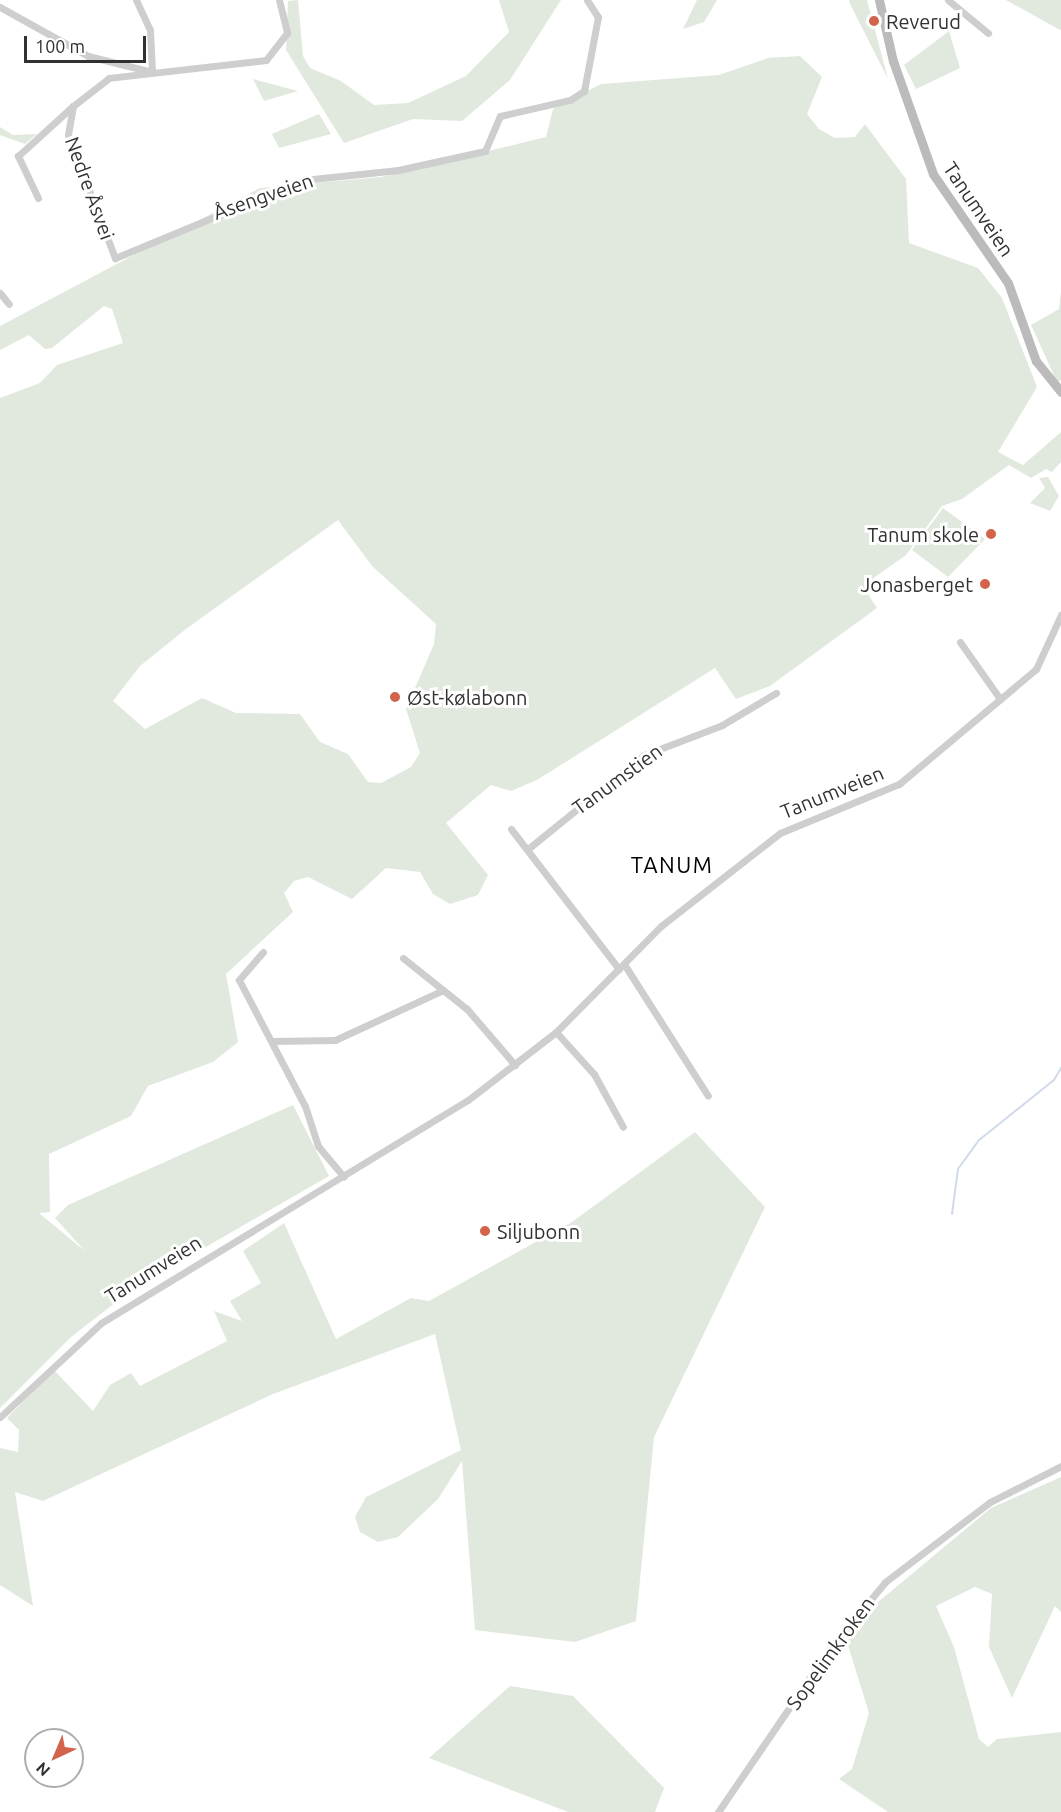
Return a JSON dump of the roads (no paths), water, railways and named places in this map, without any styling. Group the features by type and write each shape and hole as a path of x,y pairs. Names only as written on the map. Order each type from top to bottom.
{"main road":[{"name":"Tanumveien","path":"879,0 893,61 933,174 1008,283 1036,361 1061,392"}],"street":[{"path":"0,7 88,56 152,72 150,30 136,0"},
{"name":"Åsengveien","path":"115,258 303,180 398,170 489,147 500,116 570,100 584,91 598,17 587,0"},
{"path":"948,0 988,33"},
{"name":"Nedre Åsvei","path":"115,258 68,135 73,106 109,78 266,60 287,33 282,1"},
{"path":"38,198 18,156 73,106"},
{"path":"0,293 9,304"},
{"name":"Tanumveien","path":"0,1417 101,1323 437,1122 515,1065 556,1032 661,927 780,833 894,788 1000,699 1043,659 1061,615"},
{"path":"960,642 1000,699"},
{"name":"Tanumstien","path":"530,848 644,755 722,725 776,693"},
{"path":"511,829 530,848 622,967 708,1096"},
{"path":"263,952 240,980 273,1041 318,1146 344,1177"},
{"path":"403,958 443,990 515,1065"},
{"path":"273,1041 335,1040 443,990"},
{"path":"556,1032 594,1074 623,1127"},
{"name":"Sopelimkroken","path":"718,1812 828,1651 885,1582 990,1502 1061,1466"}],"waterway":[{"path":"952,1214 958,1169 978,1141 1054,1080 1061,1068"}],"place":[{"name":"Reverud","path":"874,21"},
{"name":"Tanum skole","path":"991,534"},
{"name":"Jonasberget","path":"985,584"},
{"name":"Øst-kølabonn","path":"395,697"},
{"name":"Siljubonn","path":"485,1231"}],"district":[{"name":"TANUM","path":"672,865"}]}
